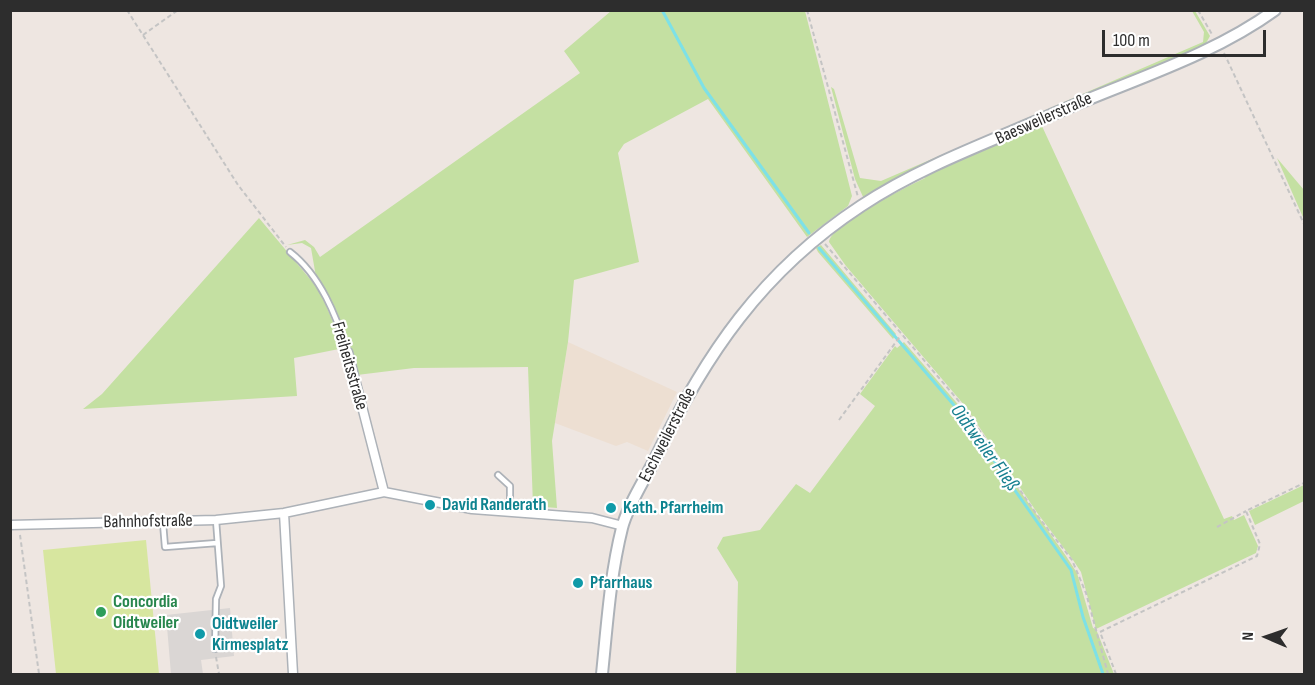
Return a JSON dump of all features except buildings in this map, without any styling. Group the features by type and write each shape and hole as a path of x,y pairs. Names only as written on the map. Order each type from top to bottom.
{"street":[{"name":"Baesweilerstraße","path":"819,238 862,205 921,172 1218,44 1275,10"},
{"name":"Eschweilerstraße","path":"602,675 608,609 623,526 681,404 709,357 766,284 819,238"},
{"name":"Freiheitsstraße","path":"348,352 384,492"},
{"name":"Bahnhofstraße","path":"15,525 216,520 284,513 384,492 472,509 592,518 623,526"},
{"path":"284,513 293,675"}],"lane":[{"name":"Freiheitsstraße","path":"290,252 302,261 327,300 348,352"},
{"path":"498,475 510,486 510,511"},
{"path":"215,649 216,599 221,586 216,520"},
{"path":"163,523 165,547 217,543"}],"path":[{"path":"128,10 243,192 290,252"},
{"path":"143,35 178,10"},
{"path":"807,10 853,184 862,205"},
{"path":"1198,10 1218,44 1305,225"},
{"path":"819,238 900,337 963,406 1037,515 1072,560 1086,593 1108,675"},
{"path":"839,420 900,337"},
{"path":"1217,527 1305,483"},
{"path":"1116,675 1100,632 1257,556 1260,544 1246,511"},
{"path":"15,525 39,675"},
{"path":"215,649 219,675"}],"shaded area":[{"path":"568,342 677,392 648,451 627,442 616,446 555,423"},
{"name":"Oidtweiler Kirmesplatz","path":"230,608 234,656 201,660 203,674 171,674 166,615"}],"green space":[{"path":"611,11 805,11 852,196 848,206 807,237 708,99 624,144 618,153 639,262 574,280 568,342 552,441 557,508 533,506 528,367 414,368 357,375 350,346 336,310 316,277 311,248 302,243 287,245 305,240 314,247 320,257 580,73 564,51"},
{"path":"1192,11 1195,11 1210,36 1205,45 1054,108 864,199 855,179 831,87 834,89 860,178 881,181 1203,42 1204,32"},
{"path":"1041,124 1224,519 1232,516 1234,520 1244,515 1258,546 1256,553 1096,629 1081,572 1073,560 1038,514 965,406 846,266 829,242 833,234 856,216 925,178 926,175"},
{"path":"1277,158 1304,190 1304,219 1302,215"},
{"path":"259,218 320,291 344,348 294,358 297,396 83,409 102,394"},
{"path":"821,245 896,334 893,339 818,252 816,248"},
{"path":"904,342 962,409 1066,556 1077,573 1093,628 1096,629 1114,674 736,674 738,582 717,548 723,537 760,530 796,484 810,493 875,406 860,394 895,346 897,348"},
{"path":"1304,485 1304,501 1255,525 1249,511"},
{"name":"Concordia Oidtweiler","path":"146,540 159,674 56,674 43,550"}],"waterway":[{"name":"Oidtweiler Fließ","path":"662,10 704,88 809,233"},
{"name":"Oidtweiler Fließ","path":"819,248 959,411 1071,570 1083,617 1103,674"}],"place":[{"name":"David Randerath","path":"430,505"},
{"name":"Kath. Pfarrheim","path":"611,508"},
{"name":"Pfarrhaus","path":"578,583"},
{"name":"Concordia Oidtweiler","path":"101,612"},
{"name":"Oidtweiler Kirmesplatz","path":"200,634"}]}
